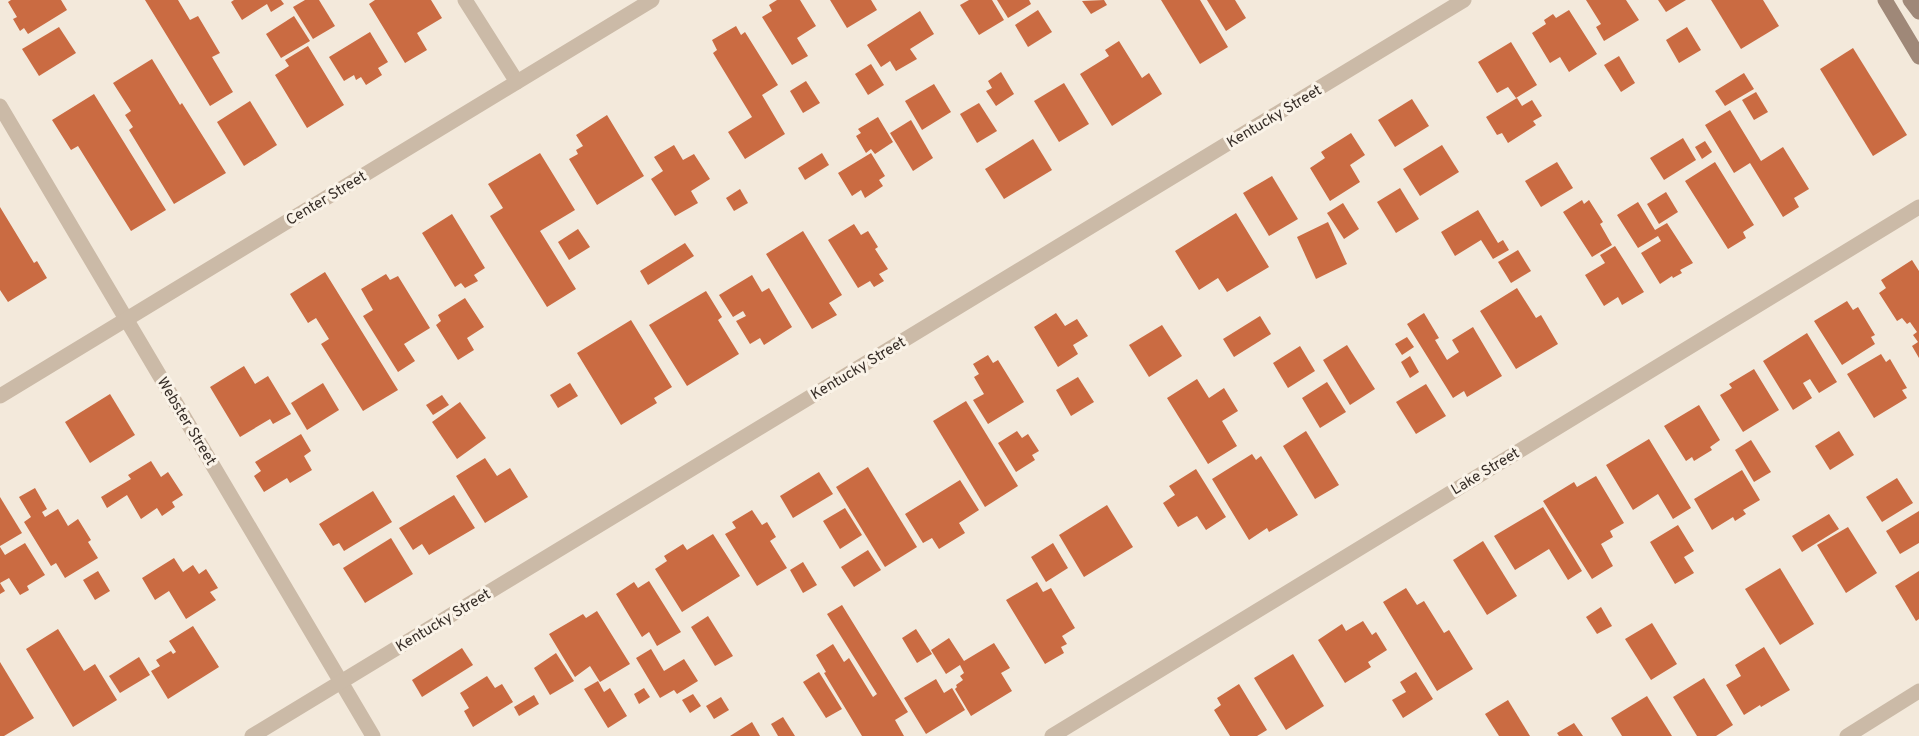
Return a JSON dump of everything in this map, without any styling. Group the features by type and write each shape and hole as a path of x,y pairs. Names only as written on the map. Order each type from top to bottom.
{"main road":[{"path":"1885,0 1919,57"},
{"path":"1910,0 1919,12"}],"street":[{"path":"465,0 517,82"},
{"name":"Center Street","path":"0,396 652,0"},
{"name":"Kentucky Street","path":"252,736 1464,0"},
{"name":"Webster Street","path":"0,106 374,736"},
{"name":"Lake Street","path":"1052,736 1919,207"},
{"path":"1847,736 1919,692"}],"building":[{"path":"11,0 61,0 67,10 28,34 24,28 20,31 13,19 17,17 8,2"},
{"path":"145,0 178,0 190,20 198,16 220,53 212,57 233,92 210,106"},
{"path":"234,0 281,0 284,4 271,12 267,4 242,20 231,2"},
{"path":"305,0 319,0 335,26 313,39 293,7"},
{"path":"375,0 431,0 442,18 417,33 427,50 405,63 369,4"},
{"path":"777,0 800,0 816,26 797,38 808,56 792,65 762,17 772,11 769,5"},
{"path":"830,0 871,0 877,10 847,28"},
{"path":"969,0 992,0 1004,20 979,35 960,5"},
{"path":"997,0 1029,0 1031,4 1008,18"},
{"path":"1104,0 1107,5 1091,14 1082,1"},
{"path":"1161,0 1200,0 1228,47 1200,64"},
{"path":"1207,0 1235,0 1246,18 1226,31"},
{"path":"1586,0 1626,0 1639,20 1604,41 1596,27 1601,24"},
{"path":"1658,0 1686,0 1666,12"},
{"path":"1711,0 1763,0 1779,26 1741,49"},
{"path":"1038,10 1052,32 1028,47 1015,25"},
{"path":"1569,10 1597,54 1569,72 1560,57 1550,63 1532,33 1546,24 1544,20 1553,14 1556,18"},
{"path":"920,11 934,34 910,49 917,59 896,71 890,61 881,67 867,45"},
{"path":"294,16 310,41 281,58 266,34"},
{"path":"736,26 741,35 745,32 778,85 762,95 785,134 745,159 728,132 752,117 713,53 717,50 712,40"},
{"path":"59,27 76,53 39,76 22,49"},
{"path":"1687,27 1701,50 1679,63 1666,40"},
{"path":"370,32 388,62 378,68 382,75 366,85 361,77 356,80 354,75 344,81 329,57"},
{"path":"1119,41 1142,78 1149,73 1162,94 1112,126 1080,74 1109,56 1105,50"},
{"path":"1511,42 1537,85 1516,98 1508,87 1497,93 1478,62"},
{"path":"308,46 344,105 307,128 275,75 289,66 285,60"},
{"path":"1853,48 1907,135 1873,156 1820,69"},
{"path":"1619,56 1635,83 1621,92 1604,65"},
{"path":"152,59 226,173 174,204 129,130 133,127 125,115 131,111 113,83"},
{"path":"871,64 884,85 868,95 855,74"},
{"path":"1001,72 1014,94 996,106 986,91 992,88 988,81"},
{"path":"1744,73 1754,89 1725,106 1715,91"},
{"path":"806,81 820,103 803,113 790,91"},
{"path":"1064,83 1089,124 1059,142 1034,101"},
{"path":"934,84 951,112 922,130 905,101"},
{"path":"1756,92 1768,112 1754,120 1742,100"},
{"path":"94,94 166,210 131,231 78,146 71,150 52,120"},
{"path":"1517,98 1522,106 1532,100 1542,116 1533,121 1536,125 1508,143 1502,133 1497,135 1486,117"},
{"path":"1412,99 1429,126 1395,147 1378,120"},
{"path":"250,101 277,145 244,166 217,122"},
{"path":"979,103 997,131 977,143 960,114"},
{"path":"1730,110 1761,161 1783,147 1809,189 1794,198 1799,207 1783,217 1750,163 1734,173 1705,125"},
{"path":"607,115 644,176 597,205 569,159 578,154 576,150 583,146 576,135"},
{"path":"878,117 893,142 875,154 871,149 866,153 856,136 861,133 858,129"},
{"path":"911,120 933,158 913,171 890,133"},
{"path":"1351,133 1365,155 1350,165 1360,182 1330,201 1310,168 1325,158 1321,152"},
{"path":"1683,138 1696,160 1664,180 1650,158"},
{"path":"1033,139 1052,170 1004,199 985,169"},
{"path":"1705,141 1712,152 1702,159 1695,147"},
{"path":"674,145 683,160 694,154 710,179 691,191 698,203 675,216 651,179 663,171 654,157"},
{"path":"1442,145 1459,172 1420,196 1403,169"},
{"path":"540,153 575,210 540,231 576,289 547,307 490,216 503,208 488,184"},
{"path":"822,153 829,165 805,180 798,168"},
{"path":"871,153 885,176 879,180 883,186 865,198 861,190 852,196 838,173"},
{"path":"1557,162 1573,188 1541,207 1525,181"},
{"path":"1715,162 1754,225 1743,232 1746,238 1728,249 1685,181"},
{"path":"1272,176 1298,219 1269,236 1243,193"},
{"path":"1400,188 1419,219 1396,233 1377,202"},
{"path":"740,189 748,203 734,211 726,198"},
{"path":"1666,192 1678,212 1659,224 1647,204"},
{"path":"1582,200 1584,204 1589,200 1603,222 1600,224 1612,245 1592,257 1563,212"},
{"path":"1638,202 1655,230 1667,223 1693,263 1680,270 1682,273 1660,284 1641,253 1661,241 1658,236 1638,248 1617,215"},
{"path":"1343,203 1359,229 1344,239 1327,213"},
{"path":"0,207 34,263 37,261 47,278 8,302 0,290"},
{"path":"1478,210 1498,243 1503,240 1509,250 1493,259 1481,240 1455,256 1441,232"},
{"path":"1236,213 1269,267 1227,292 1218,278 1199,290 1175,251"},
{"path":"452,214 485,268 474,275 478,281 465,288 461,283 455,287 422,233"},
{"path":"1328,222 1347,264 1316,279 1297,237"},
{"path":"854,224 861,235 868,231 878,247 875,249 888,269 879,274 884,281 874,287 870,281 858,288 828,240"},
{"path":"578,229 590,247 569,260 558,242"},
{"path":"803,231 842,295 829,303 837,315 812,329 766,254"},
{"path":"685,243 694,256 648,285 640,271"},
{"path":"1615,246 1644,292 1622,305 1618,297 1604,306 1585,275 1605,263 1600,255"},
{"path":"1518,250 1531,271 1511,283 1498,262"},
{"path":"1912,260 1919,271 1919,358 1912,346 1918,342 1913,335 1917,332 1910,322 1907,324 1902,318 1897,321 1879,293 1886,288 1881,280"},
{"path":"325,272 398,390 363,411 321,344 329,339 316,318 308,323 290,294"},
{"path":"386,274 390,280 398,276 430,328 404,344 415,361 398,372 363,316 373,310 361,289"},
{"path":"752,275 762,292 769,288 792,327 764,345 760,338 750,344 736,321 746,316 743,311 733,317 719,295"},
{"path":"1517,288 1536,318 1541,315 1558,344 1516,369 1480,311"},
{"path":"706,291 722,317 718,320 739,354 687,386 649,325"},
{"path":"465,298 484,327 467,338 474,350 458,360 436,325 441,321 438,315"},
{"path":"1847,301 1853,310 1858,307 1875,335 1871,337 1875,344 1842,365 1814,321"},
{"path":"1056,313 1065,326 1077,319 1088,336 1073,345 1078,354 1058,367 1034,327"},
{"path":"1424,313 1439,338 1435,340 1447,360 1459,352 1452,340 1473,327 1502,376 1467,397 1464,391 1453,398 1407,324"},
{"path":"1260,316 1271,334 1234,357 1223,339"},
{"path":"631,320 672,387 654,398 657,403 621,425 577,353"},
{"path":"1162,325 1182,356 1149,377 1129,345"},
{"path":"1807,333 1837,382 1819,393 1810,379 1803,383 1812,398 1793,410 1763,361"},
{"path":"1407,337 1414,347 1402,355 1395,344"},
{"path":"1347,345 1375,389 1350,405 1323,360"},
{"path":"1300,346 1315,371 1288,388 1273,363"},
{"path":"1881,354 1886,362 1890,359 1907,388 1902,390 1907,398 1874,418 1847,374"},
{"path":"988,355 993,363 998,360 1024,402 988,424 973,400 984,394 974,377 979,374 973,364"},
{"path":"1410,356 1419,372 1410,378 1401,362"},
{"path":"244,366 255,384 268,376 291,414 273,424 270,419 240,437 210,387"},
{"path":"1754,369 1779,410 1743,432 1720,395 1732,388 1729,384"},
{"path":"1078,377 1094,402 1071,416 1056,390"},
{"path":"1197,379 1209,398 1224,388 1238,411 1222,421 1237,446 1208,464 1167,398"},
{"path":"1327,382 1346,412 1320,428 1302,398"},
{"path":"323,383 339,410 307,430 291,403"},
{"path":"570,383 578,396 558,408 550,395"},
{"path":"1426,384 1446,416 1416,434 1396,402"},
{"path":"110,394 135,435 90,463 65,422"},
{"path":"442,395 449,405 433,415 426,405"},
{"path":"966,401 1018,486 985,507 933,421"},
{"path":"460,402 486,438 457,459 432,422"},
{"path":"1699,405 1720,440 1710,447 1712,450 1694,461 1692,457 1686,461 1664,426"},
{"path":"1017,431 1022,438 1028,434 1039,451 1032,455 1035,460 1016,472 998,443"},
{"path":"1306,431 1339,485 1315,499 1283,446"},
{"path":"1839,431 1854,455 1830,470 1815,446"},
{"path":"301,434 311,451 304,456 312,470 290,483 287,478 264,492 254,476 261,471 255,462"},
{"path":"1649,439 1691,508 1673,519 1658,494 1633,510 1606,465"},
{"path":"1751,440 1771,472 1754,482 1735,450"},
{"path":"1252,454 1256,460 1261,456 1298,515 1269,532 1267,528 1249,540 1212,479"},
{"path":"485,458 497,476 510,468 528,497 485,523 456,476"},
{"path":"151,461 161,477 168,472 183,495 172,502 175,507 162,516 157,508 141,519 127,495 107,508 101,497 131,479 128,475"},
{"path":"868,467 917,547 885,567 836,487"},
{"path":"1196,469 1226,517 1206,530 1197,516 1178,527 1163,503 1175,495 1169,486"},
{"path":"1742,470 1760,500 1743,510 1746,514 1735,521 1733,517 1712,530 1694,499"},
{"path":"819,472 833,494 793,518 780,496"},
{"path":"1596,476 1624,523 1610,531 1613,537 1601,544 1613,566 1592,579 1543,501 1574,482 1577,487"},
{"path":"1897,478 1913,503 1882,522 1866,497"},
{"path":"960,480 979,510 959,523 965,533 939,549 932,538 923,543 905,514"},
{"path":"35,488 47,509 42,512 45,517 58,509 68,526 78,519 91,540 88,542 98,558 65,578 56,563 51,566 24,522 31,517 19,497"},
{"path":"373,491 392,522 344,551 339,543 333,546 319,524"},
{"path":"454,495 475,528 429,555 422,544 413,550 399,528"},
{"path":"0,497 22,533 0,546"},
{"path":"1107,505 1133,547 1084,577 1059,535"},
{"path":"1543,507 1582,571 1568,580 1549,549 1515,570 1494,536"},
{"path":"845,508 862,535 840,549 823,521"},
{"path":"752,510 762,525 767,522 776,537 770,541 787,568 757,586 725,534 736,528 732,522"},
{"path":"1919,511 1919,543 1900,554 1886,531"},
{"path":"1829,514 1839,529 1802,552 1792,536"},
{"path":"1678,525 1694,551 1684,557 1694,573 1675,584 1650,542"},
{"path":"1848,527 1877,573 1846,593 1817,545"},
{"path":"713,534 740,576 682,612 655,569 667,561 664,556 683,544 687,550"},
{"path":"391,538 413,574 365,603 343,568"},
{"path":"1483,541 1517,596 1487,615 1453,560"},
{"path":"25,543 45,575 27,586 29,590 20,595 9,578 0,583 0,547 5,555"},
{"path":"1053,543 1068,568 1046,582 1031,557"},
{"path":"868,550 881,570 854,587 841,567"},
{"path":"174,558 183,572 193,565 199,574 206,569 218,588 210,592 216,600 186,619 169,591 155,600 142,578"},
{"path":"803,562 817,585 803,593 790,570"},
{"path":"1780,568 1814,624 1780,645 1745,589"},
{"path":"98,571 110,591 95,600 83,580"},
{"path":"1919,571 1919,619 1916,621 1895,586"},
{"path":"649,581 681,632 657,646 649,632 642,637 616,594 634,582 638,588"},
{"path":"1037,582 1043,592 1051,588 1075,628 1062,636 1067,644 1061,647 1064,653 1045,664 1006,600"},
{"path":"0,583 5,591 0,594"},
{"path":"1406,588 1417,605 1424,601 1444,633 1449,630 1473,669 1437,691 1383,602"},
{"path":"842,605 908,712 895,720 904,736 862,736 824,673 826,672 816,655 833,644 844,662 849,658 873,697 877,694 827,614"},
{"path":"1601,607 1612,626 1597,634 1586,617"},
{"path":"597,611 630,664 600,682 590,666 575,677 549,634 583,614 586,618"},
{"path":"708,616 733,656 715,666 691,627"},
{"path":"1363,621 1372,635 1376,632 1387,650 1368,662 1371,667 1345,683 1318,640 1342,624 1346,631"},
{"path":"1652,623 1677,664 1651,680 1625,639"},
{"path":"193,626 219,667 168,699 151,671 160,666 156,660 171,651 173,654 176,652 169,641"},
{"path":"58,629 84,671 95,664 117,700 73,727 26,649"},
{"path":"916,629 932,654 917,663 902,638"},
{"path":"949,638 964,661 994,643 1010,668 1001,673 1012,691 971,716 955,689 956,685 963,680 960,676 964,673 960,665 946,674 931,650"},
{"path":"1764,647 1790,690 1744,715 1726,685 1741,676 1735,665"},
{"path":"462,648 473,665 422,697 412,680"},
{"path":"651,649 664,671 684,659 698,681 677,694 674,690 660,698 636,658"},
{"path":"556,653 574,681 550,695 534,668"},
{"path":"1293,654 1324,706 1286,730 1254,678"},
{"path":"139,657 150,675 120,693 109,676"},
{"path":"0,662 34,718 4,736 0,736"},
{"path":"819,672 842,709 826,718 803,682"},
{"path":"1416,672 1433,699 1403,718 1392,700 1406,692 1400,682"},
{"path":"487,676 495,688 502,684 513,702 473,727 464,711 469,708 460,693"},
{"path":"1704,678 1733,725 1716,736 1697,736 1673,697"},
{"path":"936,679 944,693 952,688 965,710 926,734 904,698"},
{"path":"598,681 604,692 610,688 627,716 608,728 584,689"},
{"path":"1239,684 1267,730 1257,736 1230,736 1214,710 1221,705 1217,698"},
{"path":"644,688 650,697 639,704 634,694"},
{"path":"693,694 701,706 690,713 682,700"},
{"path":"534,695 539,704 519,716 514,707"},
{"path":"1647,696 1672,736 1622,736 1611,718"},
{"path":"721,697 729,710 714,719 706,706"},
{"path":"1508,700 1530,736 1499,736 1485,714"},
{"path":"783,717 795,736 778,736 771,724"},
{"path":"752,722 760,736 730,736"},
{"path":"1574,723 1583,736 1559,736 1557,733"}]}
